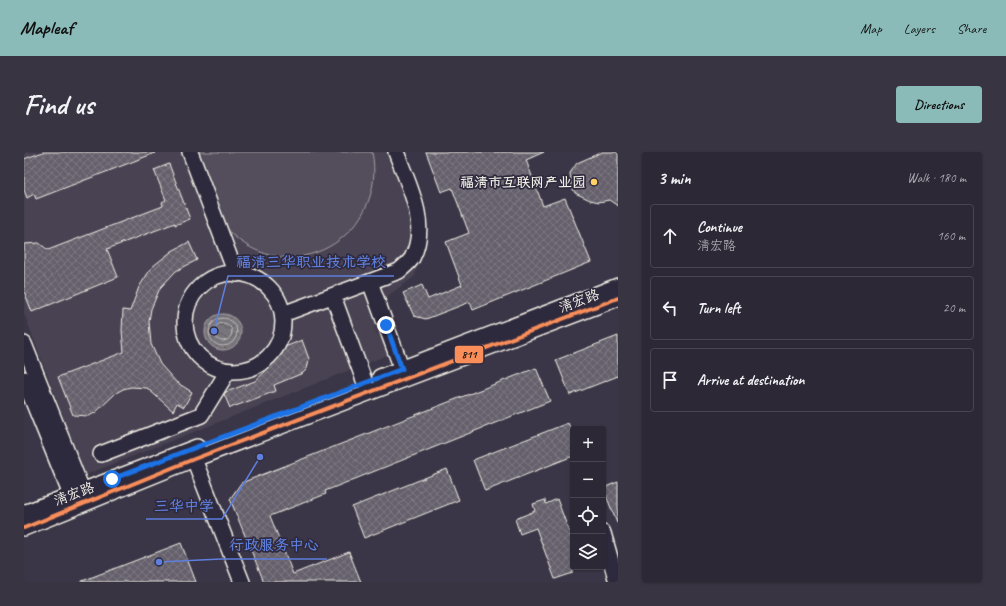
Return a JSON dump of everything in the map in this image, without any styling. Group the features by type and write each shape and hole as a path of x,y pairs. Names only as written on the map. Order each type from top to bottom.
{"street":[{"path":"190,152 236,274"},
{"path":"282,314 399,271 411,259 418,240 419,223 416,204 396,152"},
{"path":"224,274 236,274 255,278 268,287 278,299 282,314 282,330 278,345 268,358 255,367 240,371 228,371 208,364 195,353 187,338 184,322 187,306 196,291 208,280 224,274"},
{"path":"370,282 402,369"},
{"name":"清宏路","path":"24,513 618,286"},
{"path":"333,296 365,383"},
{"name":"清宏路","path":"24,528 194,459 618,298"},
{"path":"24,344 76,493"},
{"path":"101,454 201,415 228,371"},
{"path":"24,379 76,493"},
{"path":"194,459 242,582"},
{"path":"604,534 613,549 617,582"}],"shaded area":[{"path":"24,152 400,152 428,227 415,276 385,298 405,348 85,475 24,313"},
{"path":"190,152 372,152 373,181 366,206 353,228 334,244 311,254 286,257 260,252 235,237 228,230 215,210"}],"water":[{"path":"223,314 236,319 241,332 236,345 223,350 210,345 205,332 210,319"}],"building":[{"path":"43,152 155,153 36,199 34,194 27,198 24,190 24,159"},
{"path":"426,152 544,152 526,160 543,206 565,198 591,262 473,310 470,302 426,319 414,316 403,293 422,285 428,299 462,285 446,242 469,233 452,188 441,192"},
{"name":"福清市互联网产业园","path":"602,152 618,152 618,206 609,200 599,202 590,200 575,193 571,185 570,173 577,163"},
{"path":"169,164 190,219 175,225 175,223 107,249 118,277 32,312 24,291 24,244 39,243 48,250 163,206 162,202 166,200 154,170"},
{"path":"189,242 197,260 176,271 160,288 151,309 149,321 151,344 160,364 176,382 192,392 184,407 177,403 173,411 147,388 131,387 116,393 95,413 88,416 73,415 58,377 124,352 122,331 123,310 130,311 139,287 152,267 172,251"},
{"path":"618,336 618,376 570,395 556,360"},
{"path":"302,340 309,359 307,369 303,373 274,385 276,391 230,408 224,394 226,392 255,381 271,366 280,349"},
{"path":"536,368 550,401 325,491 326,494 270,516 293,574 349,552 361,582 264,582 230,499 241,483"},
{"path":"568,423 570,427 570,457 485,491 473,460"},
{"path":"447,469 459,500 364,538 352,507"},
{"path":"618,482 618,523 606,496 606,487"},
{"path":"557,499 570,534 570,570 573,570 573,573 555,579 536,528 520,534 515,519 535,511 533,504 545,500 546,504"},
{"path":"181,543 196,582 82,582 82,581"}],"transit line":[{"name":"811","path":"24,528 194,459 618,298"}],"place":[{"name":"福清市互联网产业园","path":"594,182"},
{"name":"福清三华职业技术学校","path":"214,331"},
{"name":"三华中学","path":"260,457"},
{"name":"行政服务中心","path":"159,562"}],"route":[{"path":"112,479 402,369 386,325"}]}
